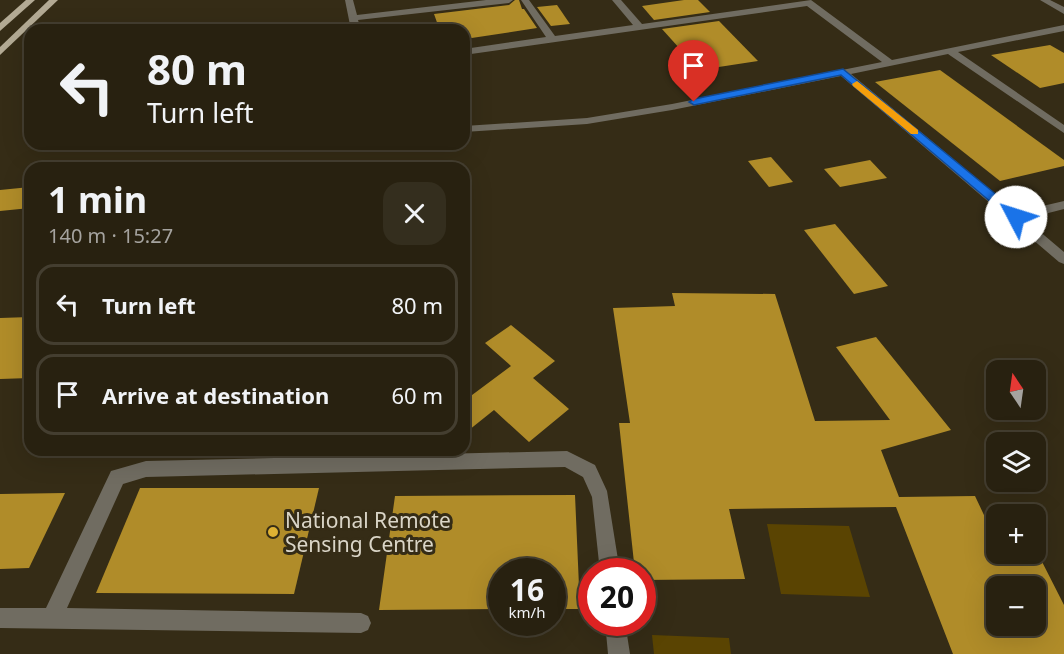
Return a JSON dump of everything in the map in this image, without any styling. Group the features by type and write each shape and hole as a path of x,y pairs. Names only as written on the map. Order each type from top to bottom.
{"main road":[{"path":"0,28 31,0"},
{"path":"29,24 54,0"},
{"path":"0,52 24,29"}],"lane":[{"path":"349,0 354,24"},
{"path":"353,18 509,0"},
{"path":"525,0 553,40"},
{"path":"616,0 639,27"},
{"path":"1044,0 1064,10"},
{"path":"470,51 806,1 890,62"},
{"path":"470,129 587,121 672,107 1064,28"},
{"path":"950,51 1064,130"},
{"path":"843,72 1064,259"},
{"path":"1016,217 1064,205"},
{"path":"52,618 117,477 146,470 567,459 589,471 602,497 609,558"},
{"path":"0,618 361,623"},
{"path":"617,636 619,654"}],"shaded area":[{"path":"767,524 849,526 870,597 781,594"},
{"path":"656,635 729,638 731,654 654,654 652,636"}],"building":[{"path":"519,0 522,9 537,28 470,38 470,24 438,24 434,14 509,5"},
{"path":"698,0 710,12 654,20 642,6"},
{"path":"557,5 570,24 551,26 537,7"},
{"path":"719,21 758,61 699,70 662,29"},
{"path":"1050,45 1064,53 1064,83 1040,88 991,55"},
{"path":"940,70 1064,160 1064,166 1000,181 875,82"},
{"path":"771,157 793,182 769,187 748,161"},
{"path":"870,160 887,178 840,187 824,169"},
{"path":"24,188 24,209 0,211 0,190"},
{"path":"835,224 888,286 854,294 804,230"},
{"path":"672,293 775,294 815,421 890,420 836,347 876,337 951,430 881,450 899,497 975,496 986,519 986,564 1043,564 1064,605 1064,654 953,654 896,507 729,509 745,579 656,580 656,558 633,558 619,423 630,423 613,308 675,306"},
{"path":"24,317 24,378 0,379 0,318"},
{"path":"511,325 555,361 533,378 569,409 529,442 494,410 470,429 470,397 511,366 485,343"},
{"path":"140,488 319,488 294,594 96,593"},
{"path":"65,493 29,568 0,569 0,494"},
{"path":"575,495 578,609 566,609 566,558 488,558 488,609 379,610 395,496"}],"slow traffic":[{"path":"857,84 915,132"}],"place":[{"name":"National Remote Sensing Centre","path":"273,532"}],"route":[{"path":"694,102 843,72 1016,217"}]}
